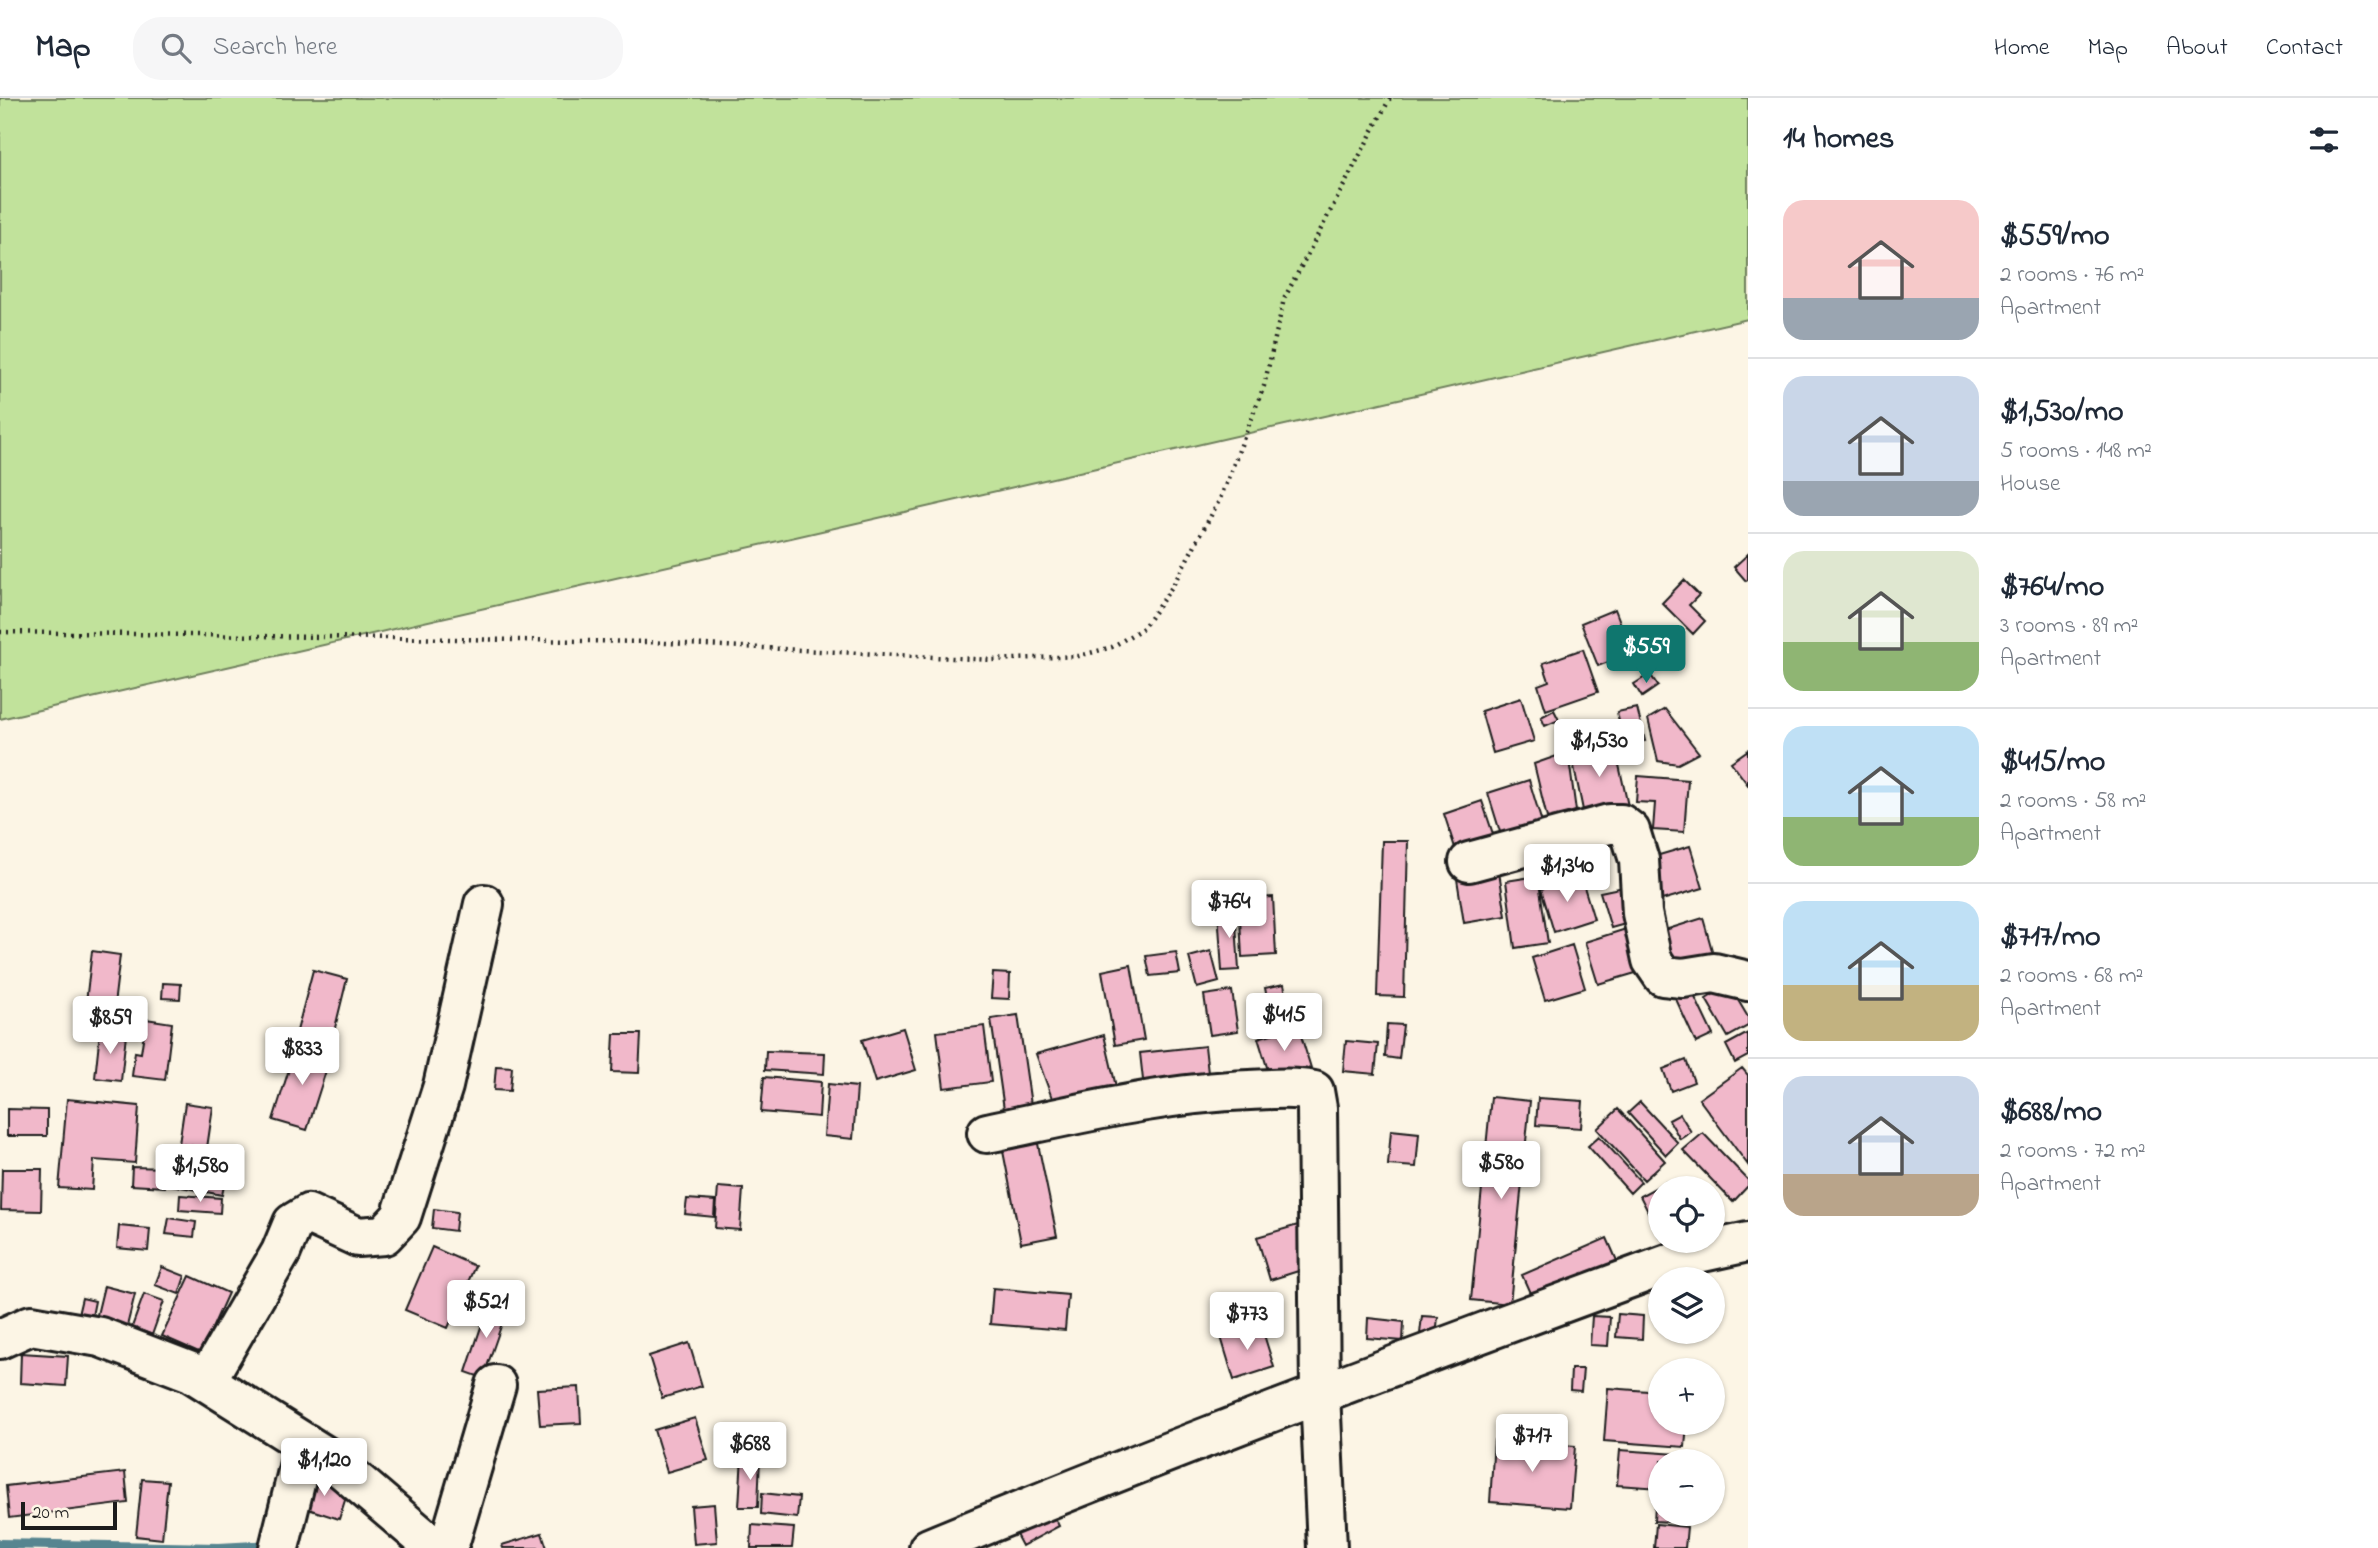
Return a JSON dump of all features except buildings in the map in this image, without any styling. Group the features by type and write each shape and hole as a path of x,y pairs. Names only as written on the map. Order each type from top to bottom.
{"street":[{"path":"1469,862 1609,824 1621,824 1630,831 1639,860 1642,913 1652,960 1664,976 1683,978 1714,973 1748,981"},
{"path":"206,1381 281,1252 293,1223 308,1214 358,1237 384,1235 401,1217 443,1086 484,904"},
{"path":"987,1133 1140,1102 1213,1091 1299,1088 1314,1091 1317,1108 1320,1392 1327,1548"},
{"path":"929,1548 1087,1482 1320,1392 1698,1253 1748,1242"},
{"path":"0,1339 31,1325 100,1337 191,1372 333,1461 435,1548"},
{"path":"448,1548 496,1385"},
{"path":"281,1541 305,1443"}],"path":[{"path":"0,632 648,642 992,660 1079,656 1112,647 1143,628 1172,587 1220,499 1264,386 1284,299 1390,98"}],"green space":[{"path":"0,98 1748,98 1748,319 0,719"}],"waterway":[{"path":"0,1544 219,1548 272,1545"}]}
